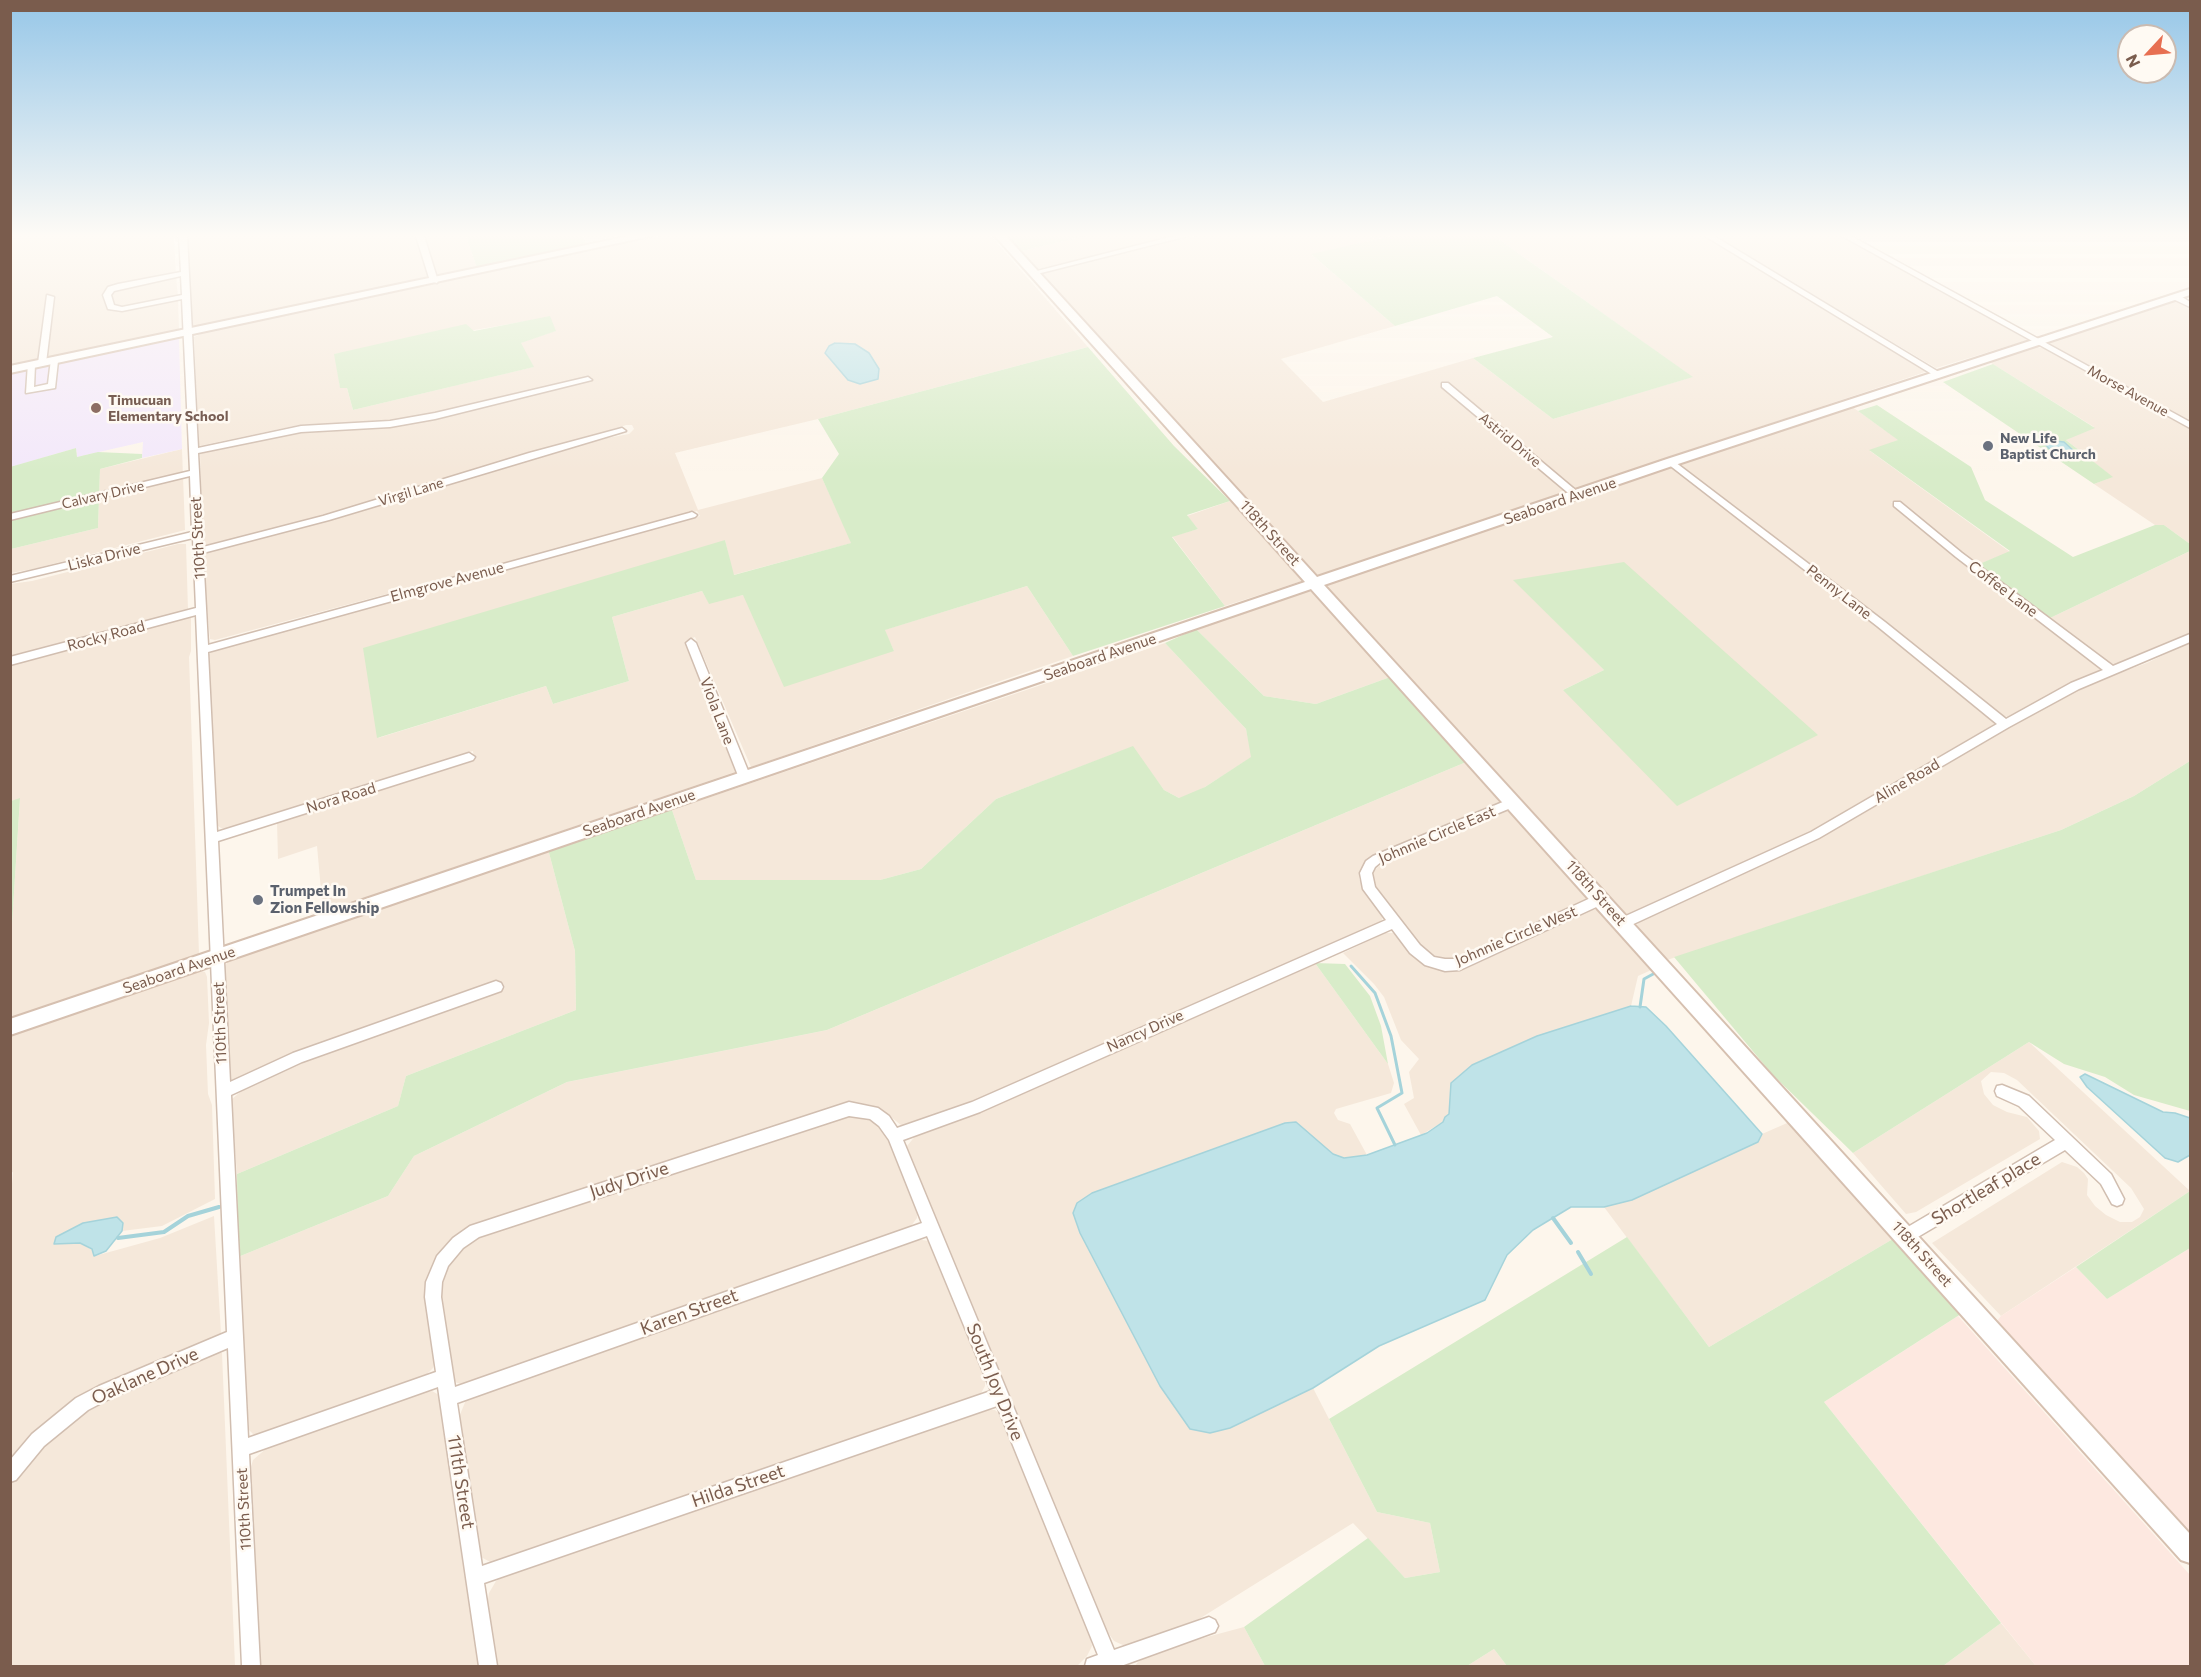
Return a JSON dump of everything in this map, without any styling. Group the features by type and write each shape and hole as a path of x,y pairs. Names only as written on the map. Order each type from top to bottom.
{"street":[{"path":"47,314 29,391 52,386 54,361"},
{"name":"110th Street","path":"187,314 251,1666"},
{"path":"10,370 277,314"},
{"name":"118th Street","path":"1071,314 2190,1551"},
{"path":"1838,314 1938,374"},
{"name":"Morse Avenue","path":"1987,314 2190,425"},
{"name":"Seaboard Avenue","path":"10,1027 1671,462 2122,314"},
{"path":"194,451 301,429 390,424 435,416 588,380"},
{"name":"Astrid Drive","path":"1445,385 1576,495"},
{"name":"Virgil Lane","path":"198,551 316,521 532,455 622,431"},
{"name":"Penny Lane","path":"1671,462 1881,624 2005,724"},
{"name":"Calvary Drive","path":"10,517 195,472"},
{"name":"Coffee Lane","path":"1897,504 1959,555 2112,671"},
{"name":"Elmgrove Avenue","path":"203,650 692,515"},
{"name":"Liska Drive","path":"10,579 197,534"},
{"name":"Rocky Road","path":"10,661 201,610"},
{"name":"Aline Road","path":"1623,923 1815,835 2005,724 2075,686 2190,638"},
{"name":"Viola Lane","path":"691,643 745,778"},
{"name":"Nora Road","path":"213,838 469,757"},
{"name":"Johnnie Circle East","path":"1394,922 1369,889 1366,873 1371,864 1377,859 1514,802"},
{"name":"Johnnie Circle West","path":"1394,922 1415,950 1430,962 1445,965 1460,964 1601,899"},
{"name":"Nancy Drive","path":"894,1136 975,1107 1394,922"},
{"path":"223,1092 298,1057 496,987"},
{"path":"2002,1091 2024,1101 2106,1179 2117,1199"},
{"name":"Judy Drive","path":"434,1297 434,1282 442,1261 458,1243 475,1231 836,1112 849,1109 863,1110"},
{"name":"South Joy Drive","path":"863,1110 873,1113 884,1121 894,1136 1001,1396 1105,1664"},
{"name":"Shortleaf place","path":"1906,1236 2066,1141"},
{"name":"Karen Street","path":"448,1398 931,1227"},
{"name":"111th Street","path":"434,1297 488,1666"},
{"name":"Oaklane Drive","path":"10,1474 38,1440 82,1404 235,1337"},
{"path":"241,1449 445,1377"},
{"name":"Hilda Street","path":"475,1577 1001,1396"},
{"path":"1105,1664 1209,1626"}],"shaded area":[{"path":"11,314 46,314 39,361 11,368"},
{"path":"50,314 179,314 179,329 46,361"},
{"path":"191,314 261,314 194,329"},
{"path":"291,314 1059,314 1088,347 818,419 675,453 698,510 822,478 852,543 733,575 725,540 378,738 546,686 553,704 629,681 612,617 702,591 709,603 743,595 894,651 884,630 1027,586 1073,656 751,767 695,637 685,641 738,771 323,912 317,846 278,859 277,822 474,761 473,751 227,829 221,828 217,825 209,654 216,649 700,516 697,511 215,640 210,639 202,556 207,553 596,440 629,434 634,429 632,425 626,425 600,435 303,521 207,546 203,543 200,453 205,450 305,430 426,420 593,380 591,377 446,412 397,421 299,425 199,446 194,337 203,333","holes":["550,317 555,331 520,343 533,367 353,410 347,388 340,387 335,354"]},
{"path":"1075,314 1381,314 1395,326 1281,359 1323,402 1473,358 1553,419 1692,377 1604,314 1834,314 1928,371 1574,489 1443,382 1440,382 1570,492 1320,577 1314,574"},
{"path":"1846,314 1982,314 2028,340 1936,368"},
{"path":"2131,314 2190,314 2190,423 2047,343"},
{"name":"Timucuan Elementary School","path":"179,338 182,449 142,458 143,442 77,457 76,448 11,467 11,373"},
{"path":"2033,346 2047,349 2190,427 2190,544 2164,525 2155,525 2094,484 2112,477 2065,439 2094,427 1988,361"},
{"path":"1851,406 1899,440 1870,451 2010,552 1977,565 1898,501 1891,502 1963,562 2102,669 2072,682 2008,717 1998,715 1680,466 1682,462"},
{"path":"182,449 185,530 11,573 11,549 98,528 100,469"},
{"path":"1666,467 1676,469 1891,635 1996,721 1995,724 1812,831 1629,915 1624,914 1327,591 1326,586 1329,582","holes":["1514,580 1818,735 1563,690 1604,670"]},
{"path":"1230,501 1302,581 1225,606 1172,536 1198,529 1187,516"},
{"path":"178,544 186,544 188,610 11,658 10,584 32,581"},
{"path":"2190,551 2190,633 2146,655 2119,664 2106,664 2048,619"},
{"path":"1303,591 1311,591 1321,596 1393,676 1316,704 1264,696 1196,629"},
{"path":"191,616 189,657 199,954 11,1018 11,940 20,799 11,801 11,663"},
{"path":"2190,642 2190,761 2134,796 2061,830 1664,961 1636,931 1638,921 1823,836 2048,703 2096,681 2147,663"},
{"path":"1165,643 1246,729 1252,757 1205,787 1181,799 1164,790 1132,747 996,799 921,869 880,880 696,880 672,810"},
{"path":"1471,760 1502,799 1499,804 1370,857 1364,863 1359,879 1381,912 1383,917 1381,922 977,1100 912,1125 902,1126 885,1112 871,1105 856,1104 486,1221 441,1254 435,1359 433,1368 424,1377 260,1435 253,1434 249,1430 238,1257 388,1196 414,1156 567,1082 827,1030"},
{"path":"1512,810 1589,895 1588,899 1460,957 1450,960 1432,958 1424,952 1373,884 1371,876 1374,870 1382,864 1503,811"},
{"path":"548,849 575,951 576,1010 406,1076 398,1106 237,1174 231,1100 254,1080 505,988 502,982 300,1053 229,1083 224,968 229,959"},
{"path":"1592,909 1604,911 1658,967 1638,976 1631,1006 1537,1036 1451,1083 1449,1114 1443,1122 1421,1135 1404,1104 1414,1098 1409,1072 1419,1059 1401,1040 1384,997 1343,953 1385,933 1393,933 1426,966 1444,971 1455,971 1467,968"},
{"path":"1315,963 1388,1064 1394,1083 1391,1093 1336,1109 1334,1113 1338,1120 1350,1124 1367,1155 1344,1158 1333,1154 1296,1123 1285,1123 1092,1193 1230,1428 1313,1388 1377,1512 1430,1523 1440,1572 1405,1578 1353,1523 1199,1619 1125,1646 1114,1641 1104,1627 908,1154 907,1146 917,1134 979,1111"},
{"path":"196,969 205,972 207,977 209,1023 206,1045 208,1094 212,1105 215,1199 162,1226 122,1231 123,1223 54,1244 80,1243 92,1250 95,1256 160,1238 214,1216 221,1334 87,1394 11,1464 10,1209 13,1172 11,1173 11,1032"},
{"path":"2029,1042 2190,1191 2001,1316 1932,1243 2062,1162 2077,1167 2084,1173 2088,1179 2087,1195 2095,1206 2120,1222 2132,1222 2140,1217 2144,1209 2131,1188 2017,1080 2004,1073 1991,1072 1981,1081 1984,1094 1993,1105 2007,1112 2027,1117 2039,1131 2040,1139 1916,1212 1906,1214 1853,1153"},
{"path":"857,1115 879,1123 885,1132 917,1209 917,1218 911,1226 465,1385 457,1383 452,1378 439,1294 441,1279 452,1256 479,1236 842,1116"},
{"path":"1794,1120 1898,1236 1709,1347 1604,1207 1632,1200 1757,1142 1762,1134"},
{"path":"915,1239 929,1241 934,1247 985,1376 985,1386 980,1395 492,1563 481,1557 459,1417 466,1400 474,1395"},
{"path":"2190,1248 2190,1540 1994,1325 2001,1316 2076,1267 2107,1299"},
{"path":"1958,1316 2190,1575 2190,1666 2036,1666 1824,1402"},
{"path":"213,1353 222,1353 235,1666 11,1666 12,1481 33,1454 100,1400"},
{"path":"432,1391 439,1395 443,1406 480,1666 260,1666 250,1470 253,1460 269,1446"},
{"path":"984,1409 995,1410 1003,1417 1090,1633 1092,1646 1087,1656 1078,1665 496,1666 487,1605 489,1593 496,1581 506,1574"},
{"path":"2001,1623 2036,1666 1943,1666"},
{"path":"1244,1627 1265,1666 1135,1666 1155,1651"},
{"path":"1494,1649 1507,1666 1467,1666"}],"green space":[{"path":"1381,314 1435,314 1395,326"},
{"path":"1522,314 1604,314 1693,377 1553,419 1473,358 1553,337"},
{"path":"550,316 556,331 521,343 534,367 353,410 347,388 340,388 334,354 466,324 474,331"},
{"path":"1088,347 1174,446 1230,501 1187,515 1198,529 1172,537 1225,606 1073,656 1027,586 885,630 894,651 784,687 743,595 709,604 702,591 612,617 629,681 553,704 546,686 377,738 363,648 725,540 734,575 851,543 822,478 839,454 818,419"},
{"path":"1993,364 2095,428 2066,440 2113,477 2094,484 1943,382"},
{"path":"1877,405 1971,467 1985,500 2073,557 2155,525 2164,525 2190,544 2190,551 2048,619 1977,565 2010,551 1869,450 1898,440 1858,411"},
{"path":"76,448 77,457 98,452 142,454 142,458 100,469 98,528 11,549 10,467"},
{"path":"1624,562 1818,735 1677,806 1563,690 1604,670 1513,580"},
{"path":"1196,629 1264,696 1316,704 1393,676 1471,760 827,1030 567,1082 414,1156 388,1196 238,1257 237,1174 398,1106 406,1076 576,1010 575,951 548,849 672,810 696,880 880,880 921,869 996,799 1133,746 1164,790 1179,798 1205,787 1251,757 1246,729 1165,643"},
{"path":"2190,761 2190,1111 2134,1095 2105,1077 2064,1064 2029,1042 1853,1153 1772,1074 1674,957 2061,830 2134,796"},
{"path":"20,798 11,940 11,801"},
{"path":"1315,963 1345,964 1370,996 1381,1026 1388,1064"},
{"path":"2190,1191 2190,1248 2107,1299 2076,1267"},
{"path":"1898,1236 1964,1312 1824,1402 2001,1623 1943,1666 1507,1666 1494,1649 1467,1666 1265,1666 1244,1627 1368,1538 1405,1578 1440,1572 1430,1523 1377,1512 1329,1419 1627,1237 1709,1347"}],"water":[{"path":"835,343 855,344 869,353 879,369 878,379 860,384 848,380 825,353 829,346"},
{"path":"2047,440 2064,442 2077,454 2075,459 2062,458 2054,454 2045,444"},
{"path":"1631,1006 1646,1007 1666,1026 1762,1134 1758,1142 1632,1200 1604,1207 1571,1207 1533,1230 1507,1255 1485,1300 1379,1346 1313,1388 1230,1428 1210,1433 1190,1429 1160,1386 1080,1233 1073,1213 1077,1203 1092,1193 1285,1123 1296,1122 1333,1154 1344,1158 1367,1155 1427,1133 1443,1122 1449,1114 1451,1083 1472,1065 1537,1036"},
{"path":"2085,1074 2163,1112 2190,1118 2190,1155 2178,1162 2165,1158 2087,1087 2080,1077"},
{"path":"117,1217 123,1223 122,1231 106,1251 94,1256 92,1249 80,1243 54,1244 56,1237 83,1223"}],"waterway":[{"path":"1351,966 1375,993 1391,1036 1402,1093 1377,1108 1395,1145"},
{"path":"1640,1007 1644,979 1655,973"},
{"path":"118,1238 164,1232 188,1216 219,1207"},
{"path":"1553,1218 1571,1243"},
{"path":"1578,1252 1591,1274"}],"place":[{"name":"Timucuan Elementary School","path":"96,408"},
{"name":"New Life Baptist Church","path":"1988,446"},
{"name":"Trumpet In Zion Fellowship","path":"258,900"}]}
